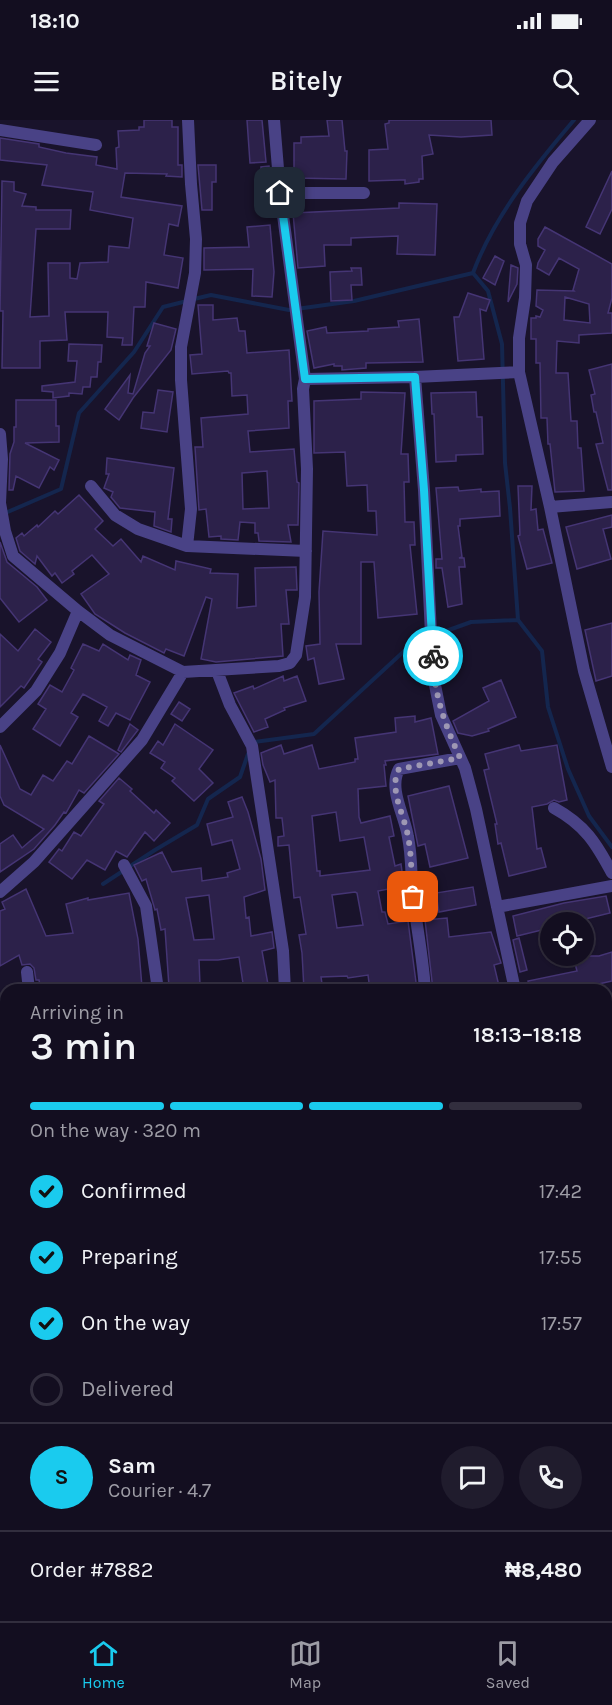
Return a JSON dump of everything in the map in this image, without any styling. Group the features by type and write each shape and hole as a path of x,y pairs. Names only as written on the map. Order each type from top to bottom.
{"street":[{"path":"187,546 191,508 181,380 181,346 195,273 196,239 188,120"},
{"path":"0,434 2,459 0,502 5,531 14,556 78,611 110,635 183,672 279,666 290,663 296,655 305,597 307,469 303,389 305,379 280,193 274,120"},
{"path":"590,120 553,162 527,201 520,223 520,244 526,265 525,298 519,338 519,372 584,670 612,767"},
{"path":"0,130 96,145"},
{"path":"280,193 364,193"},
{"path":"305,379 519,372"},
{"path":"415,377 424,490 433,675 441,715 465,768 476,809 513,984"},
{"path":"91,486 115,515 138,529 187,546 306,550"},
{"path":"550,507 612,502"},
{"path":"0,727 36,691 60,653 78,611"},
{"path":"217,671 230,705 252,746 283,951 285,984"},
{"path":"0,892 34,862 142,740 183,672"},
{"path":"425,984 408,837 396,791 395,777 399,769 460,758"},
{"path":"554,808 571,817 587,831 612,873"},
{"path":"124,865 146,906 157,984"},
{"path":"497,908 612,886"},
{"path":"27,972 28,984"}],"building":[{"path":"144,120 172,120 172,127 178,127 178,165 182,165 182,177 166,176 167,174 125,173 121,197 182,206 178,226 169,224 164,255 183,258 178,288 146,282 145,307 134,307 132,345 122,345 123,338 107,337 108,312 65,312 67,340 40,341 40,368 2,368 3,311 0,311 2,181 14,182 14,191 26,194 22,206 36,207 36,210 71,210 70,229 36,229 30,317 49,316 48,263 70,263 70,278 77,279 80,263 108,262 109,246 129,248 133,218 90,210 93,192 42,185 47,165 0,160 0,138 39,144 39,147 66,153 97,157 96,165 117,169 118,131 139,130 139,127 144,127"},
{"path":"247,120 262,120 266,162 250,163"},
{"path":"327,120 342,120 345,151 347,151 346,179 294,178 294,143 301,143 301,137 329,136"},
{"path":"389,120 491,120 492,135 461,137 429,135 433,154 422,156 423,179 419,179 419,182 405,184 405,180 369,181 369,150 388,149 385,124 389,123"},
{"path":"198,165 216,165 216,182 212,182 212,210 202,210"},
{"path":"269,166 272,191 262,192 261,167"},
{"path":"612,171 612,209 600,234 586,227"},
{"path":"399,203 437,204 435,255 397,254 398,236 351,238 351,245 324,245 325,266 298,268 293,213 399,208"},
{"path":"270,225 274,272 272,297 252,296 253,269 204,270 204,248 249,247 247,227"},
{"path":"545,227 612,264 612,298 608,313 612,313 612,333 579,335 579,343 557,341 556,373 568,373 571,421 577,421 584,491 555,492 550,444 548,444 547,418 541,418 540,363 536,363 536,339 531,339 531,318 540,317 543,310 536,306 537,290 574,291 579,269 559,258 549,275 537,268 545,250 538,246 538,239","holes":["565,297 589,304 590,323 564,320"]},
{"path":"495,256 504,261 495,285 483,278"},
{"path":"511,265 518,268 517,284 508,302"},
{"path":"351,268 361,268 362,285 351,285 352,300 331,301 330,272 352,271"},
{"path":"468,293 490,300 486,311 480,309 484,359 458,361 454,317 459,317"},
{"path":"198,305 213,305 213,320 237,318 239,331 245,331 247,353 289,350 292,401 288,401 289,428 248,431 250,452 294,449 297,482 299,483 298,525 288,525 291,542 259,541 258,533 255,533 255,523 240,522 238,540 221,539 221,536 209,537 206,509 199,510 195,447 203,447 201,418 248,414 247,395 232,396 231,373 228,371 192,374 190,355 202,354","holes":["267,471 269,508 243,509 242,473"]},
{"path":"419,319 423,362 366,363 366,368 342,370 342,366 334,366 334,364 314,368 307,331 326,327 327,333 368,331 368,329 399,327 398,321"},
{"path":"154,323 176,329 171,350 133,398 119,420 105,409 130,375 128,393 133,394 145,353 150,346 147,346"},
{"path":"69,344 102,345 97,377 91,377 90,387 83,387 82,394 69,393 69,396 53,398 53,392 42,391 42,386 75,382 77,361 68,361"},
{"path":"612,364 612,490 608,490 596,444 603,443 596,412 594,412 591,395 595,394 589,370"},
{"path":"158,390 173,392 167,432 141,428 143,412 154,413"},
{"path":"361,392 405,393 401,454 408,454 409,482 404,482 405,522 414,522 415,545 410,545 417,614 378,618 374,562 361,562 361,644 336,644 344,679 319,684 314,658 308,660 306,646 320,644 319,592 323,531 377,535 376,511 368,511 367,485 347,486 345,452 314,453 314,401 361,399"},
{"path":"476,392 477,417 482,417 483,454 456,455 456,461 436,462 431,393"},
{"path":"16,400 56,400 56,426 59,426 59,442 25,443 59,460 54,470 50,467 39,488 16,476 13,490 9,490 10,454 14,442 14,427 16,427"},
{"path":"107,458 174,468 168,519 172,519 171,532 154,526 155,512 120,508 111,497 113,492 104,488 109,474 106,474"},
{"path":"518,486 532,486 531,510 536,509 538,530 543,529 552,563 527,569 518,536 520,535"},
{"path":"458,487 459,491 481,489 481,492 499,491 500,516 460,519 460,526 458,526 462,557 459,558 464,558 465,567 459,567 462,604 448,607 442,568 436,568 436,559 442,559 436,488"},
{"path":"79,495 103,521 95,529 113,546 121,539 141,562 143,556 175,570 176,561 211,569 210,573 238,574 237,608 256,606 255,568 296,567 297,590 286,590 289,624 281,624 283,656 216,662 201,659 212,599 206,597 184,656 166,649 164,653 95,614 81,594 109,574 92,555 72,571 74,574 62,583 55,573 52,576 37,556 35,564 20,551 16,538 22,533 24,536 37,525 38,527 55,511 58,514"},
{"path":"612,515 612,527 603,529 611,559 577,569 566,527"},
{"path":"0,542 7,562 37,587 47,600 19,622 0,598"},
{"path":"612,623 612,676 596,681 585,630"},
{"path":"35,629 51,642 38,659 42,662 24,688 21,686 0,707 0,634 18,651"},
{"path":"83,644 99,651 103,644 128,660 130,655 141,660 136,675 150,682 130,720 116,713 108,726 99,721 107,707 83,694 71,713 78,717 60,746 33,729 46,709 38,704 50,685 62,692 74,670 71,668"},
{"path":"283,676 284,681 297,676 306,701 284,708 285,710 265,719 268,727 254,732 234,693 253,686 254,689"},
{"path":"501,680 516,717 488,729 489,731 472,736 458,733 453,721 489,701 483,688"},
{"path":"179,702 190,709 182,721 171,714"},
{"path":"415,716 415,722 431,718 438,754 385,761 386,786 358,789 359,817 361,823 390,816 394,836 389,837 395,866 401,864 404,886 378,891 382,912 385,912 388,924 408,921 416,984 369,984 368,975 348,978 347,976 321,977 322,984 304,984 299,935 306,934 300,897 294,898 289,845 278,846 278,837 284,836 282,818 276,818 275,780 270,782 261,753 281,745 284,754 312,745 319,769 355,762 355,759 358,759 355,738 396,732 395,718","holes":["336,812 340,841 364,837 370,870 320,876 320,871 317,871 312,816","357,893 363,925 337,928 332,895"]},
{"path":"130,724 138,730 121,752 118,750"},
{"path":"175,724 213,750 199,769 213,783 194,801 172,781 175,778 161,768 165,762 150,753 158,741 163,745"},
{"path":"89,736 119,754 84,793 79,790 66,813 64,812 34,849 0,872 0,844 13,835 22,848 44,829 4,805 0,796 0,745 20,789 31,795 43,775 53,781 67,761 72,764"},
{"path":"519,745 521,751 557,745 567,800 559,802 554,800 532,807 537,849 541,848 546,867 509,876 501,843 498,844 495,824 497,824 484,770 489,769 485,754"},
{"path":"119,778 154,813 156,810 170,823 154,841 145,832 127,857 116,851 105,870 87,860 72,879 49,862 59,849 62,851 74,832 81,836 104,804 99,801"},
{"path":"449,786 468,858 430,867 425,844 418,846 408,796"},
{"path":"242,797 261,859 265,890 244,897 246,918 249,917 251,936 272,932 274,948 262,951 268,984 243,984 239,957 199,960 200,984 169,984 165,929 161,930 157,909 155,910 146,879 142,881 134,865 162,852 172,872 201,868 202,881 228,877 227,873 240,869 232,840 212,845 207,824 233,817 228,802","holes":["209,895 214,939 194,940 186,898"]},
{"path":"473,887 476,905 439,912 436,893"},
{"path":"26,889 46,936 73,933 66,904 88,898 88,900 129,893 138,939 142,984 40,984 39,980 36,980 34,968 30,964 22,965 19,955 0,966 0,911 5,909 2,902"},
{"path":"606,896 610,913 594,917 594,912 540,912 540,930 517,936 513,916 564,903"},
{"path":"447,918 449,937 491,932 501,963 494,965 499,984 432,984 425,920"},
{"path":"519,938 527,970 520,972 513,940"},
{"path":"612,952 612,981 599,984 529,984 528,981 577,971 576,966 594,966 594,956"}],"waterway":[{"path":"574,120 517,192 492,232 473,273 488,291 502,344 505,463 518,620 542,651 548,707 568,769 589,816 612,847"},
{"path":"194,299 211,295 289,310 354,301 473,273"},
{"path":"3,514 61,489 79,413 134,352 163,307 187,301"},
{"path":"435,635 471,622 518,620"},
{"path":"254,742 314,734 414,642 428,637"},
{"path":"103,884 197,825 208,799 240,777 248,754"}],"way so far":[{"path":"413,897 408,837 396,791 395,777 399,769 460,758 441,715 433,675 433,656"}],"route":[{"path":"280,193 305,379 415,377 433,656"}]}
